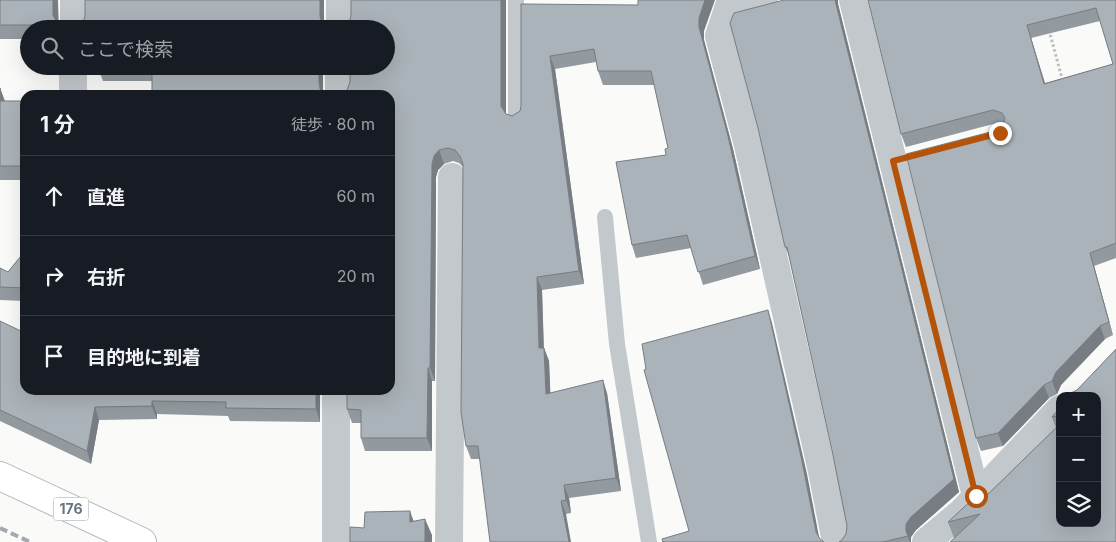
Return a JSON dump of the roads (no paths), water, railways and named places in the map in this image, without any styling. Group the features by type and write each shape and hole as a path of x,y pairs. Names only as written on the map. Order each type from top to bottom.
{"highway":[{"name":"176","path":"0,476 142,542"}],"street":[{"path":"74,0 74,20"},
{"path":"340,0 340,20"},
{"path":"731,0 719,36 748,145 820,461 836,542"},
{"path":"750,0 752,4 764,0"},
{"path":"853,0 902,159 976,496"},
{"path":"73,75 73,90"},
{"path":"339,75 339,90"},
{"path":"449,542 452,177"},
{"path":"336,395 336,542"},
{"path":"926,542 962,512 1056,413"}],"lane":[{"path":"516,0 516,119"},
{"path":"605,218 617,344 649,542"}],"railway":[{"path":"0,528 30,542"}]}
